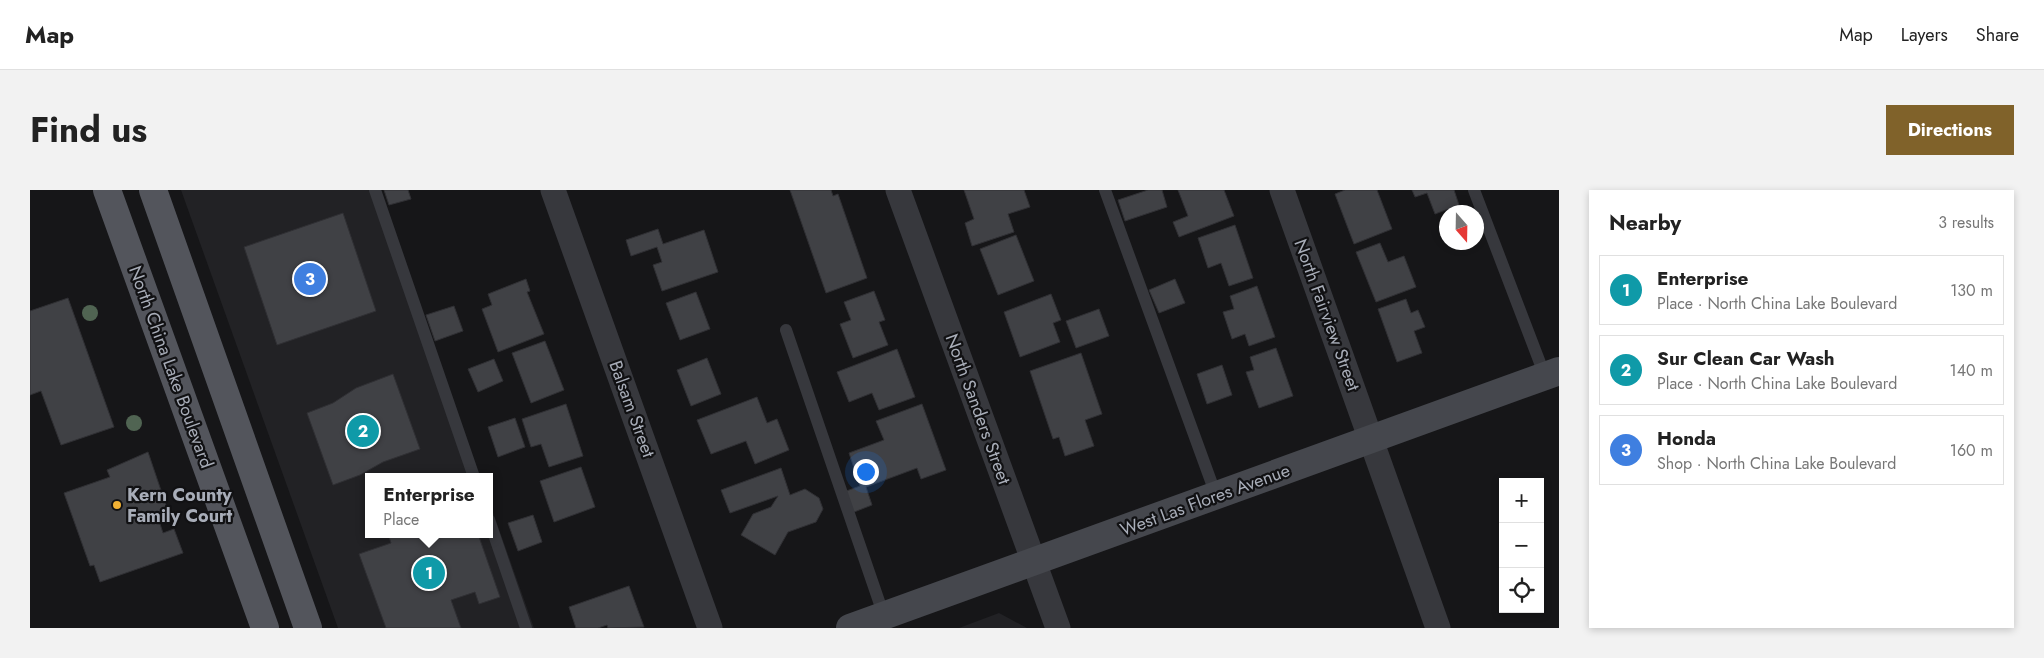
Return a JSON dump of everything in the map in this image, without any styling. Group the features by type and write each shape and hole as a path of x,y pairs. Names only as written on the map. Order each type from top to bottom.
{"main road":[{"name":"North China Lake Boulevard","path":"107,190 265,628"},
{"path":"153,190 308,628"},
{"name":"West Las Flores Avenue","path":"850,628 1552,374"}],"street":[{"name":"Balsam Street","path":"554,190 710,628"},
{"name":"North Sanders Street","path":"898,190 1058,628"},
{"name":"North Fairview Street","path":"1282,190 1438,628"}],"lane":[{"path":"375,190 473,473"},
{"path":"1105,190 1216,495"},
{"path":"1474,190 1552,374"},
{"path":"786,330 884,616"},
{"path":"493,532 526,628"}],"shaded area":[{"path":"181,190 378,190 479,473 365,473 365,538 493,538 493,512 534,628 338,628"},
{"path":"999,613 1027,628 959,628"}],"building":[{"path":"384,190 408,190 411,199 389,205"},
{"path":"790,190 831,190 833,196 838,194 867,278 826,293"},
{"path":"964,190 1024,190 1030,207 1008,214 1014,232 972,246 965,223 974,219"},
{"path":"1148,190 1162,190 1167,207 1125,221 1118,200"},
{"path":"1178,190 1224,190 1234,216 1179,237 1173,222 1188,216"},
{"path":"1345,190 1377,190 1392,229 1354,244 1335,194"},
{"path":"1412,190 1454,190 1459,205 1439,205 1439,212 1435,214 1427,193 1415,197"},
{"path":"343,213 376,311 277,345 244,247"},
{"path":"1235,225 1253,278 1229,286 1221,263 1208,268 1198,238"},
{"path":"658,229 663,244 704,230 718,272 662,291 653,265 662,262 657,247 631,256 626,240"},
{"path":"1016,235 1034,281 998,295 980,249"},
{"path":"1380,243 1388,262 1404,256 1416,287 1376,302 1356,252"},
{"path":"526,279 530,291 527,292 544,334 498,352 482,309 492,305 488,294"},
{"path":"1175,279 1185,303 1159,313 1149,290"},
{"path":"1257,286 1275,337 1249,346 1245,334 1232,339 1223,312 1234,309 1230,296"},
{"path":"874,291 885,320 879,322 888,345 853,358 840,324 851,320 844,302"},
{"path":"696,292 710,329 680,340 666,303"},
{"path":"1051,294 1061,320 1053,323 1060,342 1020,357 1004,312"},
{"path":"68,298 114,427 61,445 41,391 30,395 30,311"},
{"path":"1406,299 1411,313 1418,310 1425,327 1414,331 1422,353 1397,362 1378,309"},
{"path":"454,306 463,331 435,341 426,315"},
{"path":"1099,309 1109,336 1076,348 1066,321"},
{"path":"545,341 564,390 531,403 512,353"},
{"path":"1276,348 1293,396 1259,408 1246,372 1254,370 1250,357"},
{"path":"897,349 915,397 879,410 872,393 849,402 837,372"},
{"path":"1081,353 1102,414 1085,420 1094,446 1065,456 1059,437 1053,439 1030,371"},
{"path":"707,358 721,394 691,406 677,370"},
{"path":"494,359 503,381 478,392 468,369"},
{"path":"1222,365 1232,395 1207,404 1197,374"},
{"path":"393,374 420,449 383,462 360,475 333,485 307,413 333,403 356,388"},
{"path":"757,397 767,423 777,419 789,450 755,464 746,441 711,454 697,420"},
{"path":"566,404 583,456 549,467 541,444 531,447 522,419"},
{"path":"922,404 946,470 921,479 917,468 866,487 872,505 849,514 841,493 860,486 849,453 884,440 876,421"},
{"path":"515,418 525,447 498,457 488,427"},
{"name":"Kern County Family Court","path":"148,452 170,517 159,521 163,533 174,529 183,553 100,582 94,565 90,566 64,493 110,477 107,470"},
{"path":"581,467 595,507 554,522 540,481"},
{"path":"781,468 790,495 805,489 819,498 823,509 816,522 788,532 775,555 741,535 753,514 771,507 778,496 730,513 721,490"},
{"path":"533,515 542,542 518,551 508,523"},
{"path":"389,538 479,538 500,597 479,604 475,592 451,600 461,628 386,628 359,554 391,543"},
{"path":"629,586 644,627 608,628 607,625 598,628 576,628 569,607"}],"place":[{"name":"Honda","path":"310,279"},
{"name":"Sur Clean Car Wash","path":"363,431"},
{"name":"Kern County Family Court","path":"117,505"},
{"name":"Enterprise","path":"429,573"}]}
